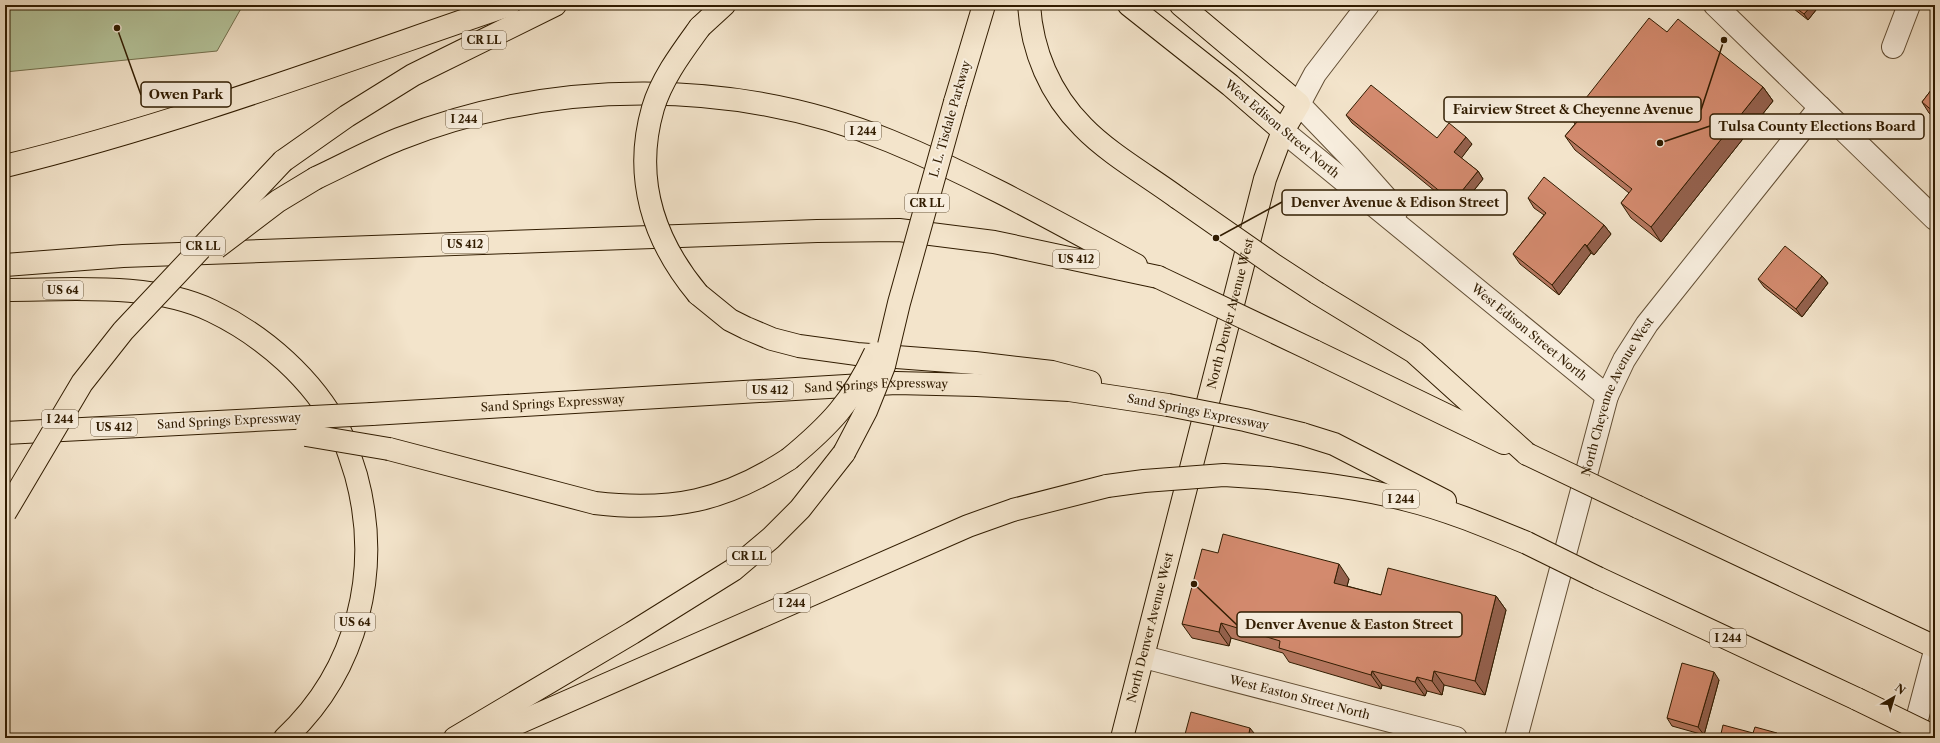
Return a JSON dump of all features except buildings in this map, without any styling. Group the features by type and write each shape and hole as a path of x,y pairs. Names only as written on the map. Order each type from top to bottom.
{"main road":[{"path":"5,166 76,148 246,96 509,5"},
{"name":"CR LL","path":"123,331 283,161 347,116 413,75 555,5"},
{"path":"724,5 700,27 680,54 667,76 653,107 647,137 646,165 650,206 656,226 677,267 698,294 730,320 772,339 799,346 857,354 975,363 1052,372 1168,405"},
{"name":"L. L. Tisdale Parkway","path":"899,303 955,102 984,5"},
{"name":"West Edison Street North","path":"1129,5 1230,85 1283,132"},
{"name":"West Edison Street North","path":"1182,5 1299,104"},
{"path":"1030,15 1037,51 1047,77 1069,112 1083,128 1101,144 1274,265 1414,352 1527,454"},
{"name":"I 244","path":"5,513 82,383 123,331 204,258 278,200 316,178 399,139 450,122 529,104 574,97 675,94 718,97 801,112 889,141 999,190 1158,277 1638,507 1935,647"},
{"name":"North Denver Avenue West","path":"1122,738 1144,657 1265,179 1283,132 1299,104"},
{"name":"US 412","path":"5,264 123,256 817,231 899,230 994,242 1158,277"},
{"name":"US 64","path":"5,290 121,290 180,300 211,311 246,330 284,360 305,380 340,430 350,454 360,490 367,531 367,571 361,604 351,637 337,669 322,695 286,737"},
{"path":"222,422 389,449 595,502 619,506 667,506 712,497 749,482 788,459 810,441 844,407 866,373 899,303"},
{"name":"CR LL","path":"454,738 638,629 733,570 771,538 800,509 844,453 866,411 884,366 899,303"},
{"name":"Sand Springs Expressway","path":"5,433 372,414 896,383 977,385 1069,390 1168,405 1302,434 1334,444 1527,543"},
{"name":"I 244","path":"484,738 961,529 1013,510 1107,486 1144,481 1224,475 1319,483 1408,500 1468,519 1527,543 1598,578 1935,736"}],"street":[{"name":"North Denver Avenue West","path":"1299,104 1315,74 1368,5"},
{"path":"1715,5 1935,219"},
{"path":"1893,47 1908,5"},
{"name":"West Edison Street North","path":"1299,104 1349,156 1434,254"},
{"name":"North Cheyenne Avenue West","path":"1516,738 1607,396 1624,360 1647,324 1820,107"},
{"name":"West Edison Street North","path":"1283,132 1607,396"},
{"path":"1912,738 1935,651"},
{"name":"West Easton Street North","path":"1144,657 1456,738"}],"green space":[{"path":"5,5 243,5 217,51 5,72"}],"place":[{"name":"Owen Park","path":"117,28"},
{"name":"Fairview Street & Cheyenne Avenue","path":"1724,40"},
{"name":"Tulsa County Elections Board","path":"1660,143"},
{"name":"Denver Avenue & Edison Street","path":"1216,238"},
{"name":"Denver Avenue & Easton Street","path":"1194,584"}]}
